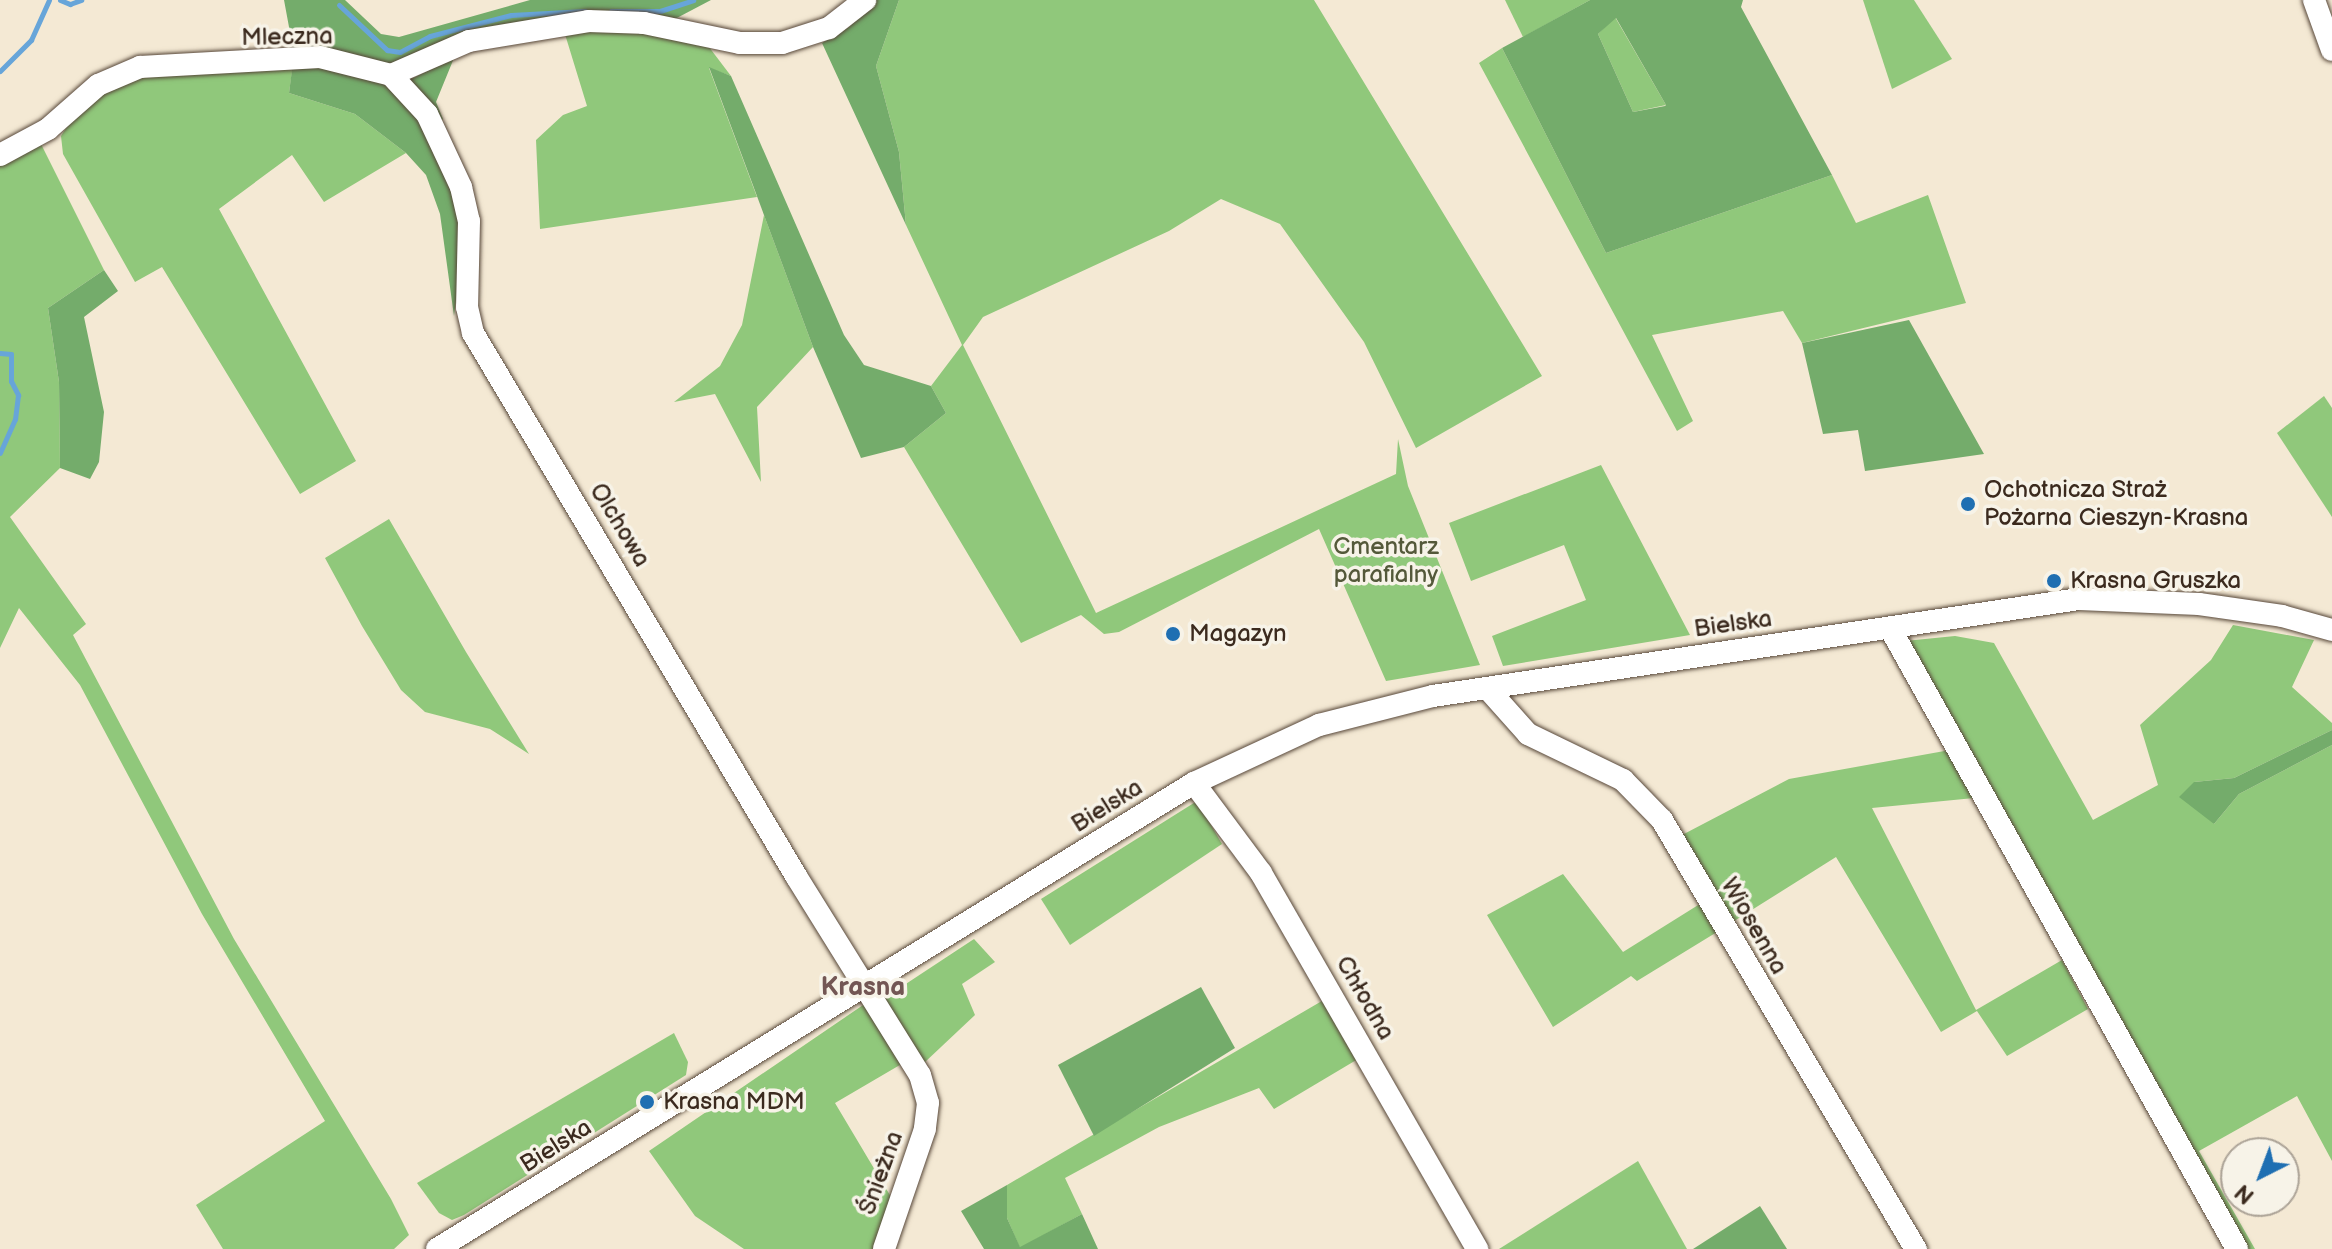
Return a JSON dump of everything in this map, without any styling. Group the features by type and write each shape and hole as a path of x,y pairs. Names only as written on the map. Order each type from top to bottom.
{"street":[{"path":"391,75 469,41 588,21 644,23 740,43 782,43 829,28 865,0"},
{"path":"2314,0 2332,50"},
{"name":"Mleczna","path":"0,155 48,129 98,85 140,67 320,57 391,75"},
{"name":"Olchowa","path":"391,75 427,114 461,187 470,235 467,307 473,333 866,987"},
{"name":"Bielska","path":"437,1249 1194,783 1319,725 1487,688 2079,599 2199,604 2332,630"},
{"path":"1890,628 2237,1249"},
{"name":"Wiosenna","path":"1487,688 1528,734 1623,780 1662,820 1916,1249"},
{"name":"Chłodna","path":"1194,783 1261,873 1477,1249"},
{"name":"Śnieżna","path":"866,987 920,1075 928,1103 915,1168 884,1249"}],"green space":[{"path":"284,0 345,0 381,34 399,37 530,0 711,0 673,20 612,14 394,64 409,80 454,58 436,102 443,119 429,133 457,208 463,246 454,316 440,214 426,175 406,153 355,114 289,93 294,54"},
{"path":"874,0 899,0 876,66 899,152 906,225 822,43 849,27"},
{"name":"Cmentarz parafialny","path":"899,0 1314,0 1542,376 1416,448 1364,342 1280,224 1221,199 1169,231 983,317 963,345 1096,613 1396,474 1398,439 1408,486 1480,665 1386,681 1319,529 1119,632 1104,634 1081,615 1021,643 904,447 946,413 931,386 962,345 906,225 899,152 876,66"},
{"path":"1505,0 1590,0 1523,37"},
{"path":"1590,0 1743,0 1741,7 1832,175 1606,253 1502,48","holes":["1616,18 1666,105 1633,112 1598,34"]},
{"path":"1863,0 1914,0 1952,59 1892,89"},
{"path":"1615,17 1666,105 1633,112 1598,34"},
{"path":"564,31 643,33 709,47 731,76 709,68 757,197 540,229 536,140 563,115 587,106"},
{"path":"1502,48 1606,253 1832,175 1856,223 1928,195 1966,303 1802,343 1783,311 1652,335 1693,421 1677,431 1479,63"},
{"path":"293,64 289,93 355,114 406,153 324,202 292,155 219,209 356,461 300,494 162,267 135,282 63,154 61,136 76,112 125,79"},
{"path":"709,67 731,76 844,335 864,365 931,386 946,413 904,447 861,458 813,347"},
{"path":"41,144 104,270 48,308 59,382 60,468 10,517 86,624 73,635 234,939 391,1199 409,1235 394,1249 223,1249 196,1205 325,1121 202,914 80,685 19,608 0,648 0,165"},
{"path":"764,215 813,347 757,407 761,482 715,394 674,402 720,366 742,325"},
{"path":"104,270 118,291 84,317 104,412 99,462 90,479 60,468 59,382 48,308"},
{"path":"1909,320 1984,454 1865,471 1858,430 1823,434 1802,343"},
{"path":"2324,396 2332,408 2332,517 2277,433"},
{"path":"1601,465 1690,635 1503,666 1492,636 1586,600 1564,545 1471,581 1449,523"},
{"path":"389,519 529,754 490,729 425,712 401,690 362,626 325,558"},
{"path":"2233,625 2314,640 2292,687 2332,723 2332,730 2234,778 2194,782 2214,824 2239,794 2332,745 2332,1161 2297,1096 2199,1151 2220,1188 2220,1209 1905,641 1955,636 1994,643 2093,820 2158,785 2140,725 2211,660"},
{"path":"2332,730 2332,745 2239,794 2214,824 2179,797 2194,782 2234,778"},
{"path":"1950,750 1974,798 1872,808 1976,1010 2062,960 2088,1009 2007,1056 1977,1011 1941,1032 1836,857 1731,923 1682,835 1789,779"},
{"path":"1197,801 1222,844 1070,945 1041,899"},
{"path":"1563,874 1623,952 1703,902 1717,932 1637,981 1631,976 1553,1027 1487,915"},
{"path":"974,939 995,962 962,984 975,1015 924,1063 883,999"},
{"path":"1201,987 1235,1048 1094,1136 1058,1065"},
{"path":"1327,998 1358,1059 1274,1109 1259,1088 1159,1127 1065,1178 1082,1214 1020,1248 1007,1218 1007,1185"},
{"path":"869,1001 905,1062 835,1103 894,1202 876,1249 744,1249 695,1216 649,1151"},
{"path":"674,1033 688,1062 686,1075 464,1215 452,1220 439,1213 417,1183"},
{"path":"1638,1161 1687,1249 1499,1249"},
{"path":"1007,1185 1007,1218 1020,1247 1082,1214 1098,1249 984,1249 961,1211"},
{"path":"1760,1206 1787,1249 1693,1249"},
{"path":"2224,1217 2237,1217 2255,1249 2242,1249"}],"waterway":[{"path":"0,71 31,40 49,0"},
{"path":"60,0 70,4 81,0"},
{"path":"611,11 660,11 693,0"},
{"path":"339,5 387,50 400,52 430,36 511,15 585,11"},
{"path":"0,353 11,354 11,381 18,395 15,419 0,453"}],"place":[{"name":"Ochotnicza Straż Pożarna Cieszyn-Krasna","path":"1968,504"},
{"name":"Krasna Gruszka","path":"2054,581"},
{"name":"Magazyn","path":"1173,634"},
{"name":"Krasna MDM","path":"647,1102"}],"district":[{"name":"Krasna","path":"863,988"}]}
